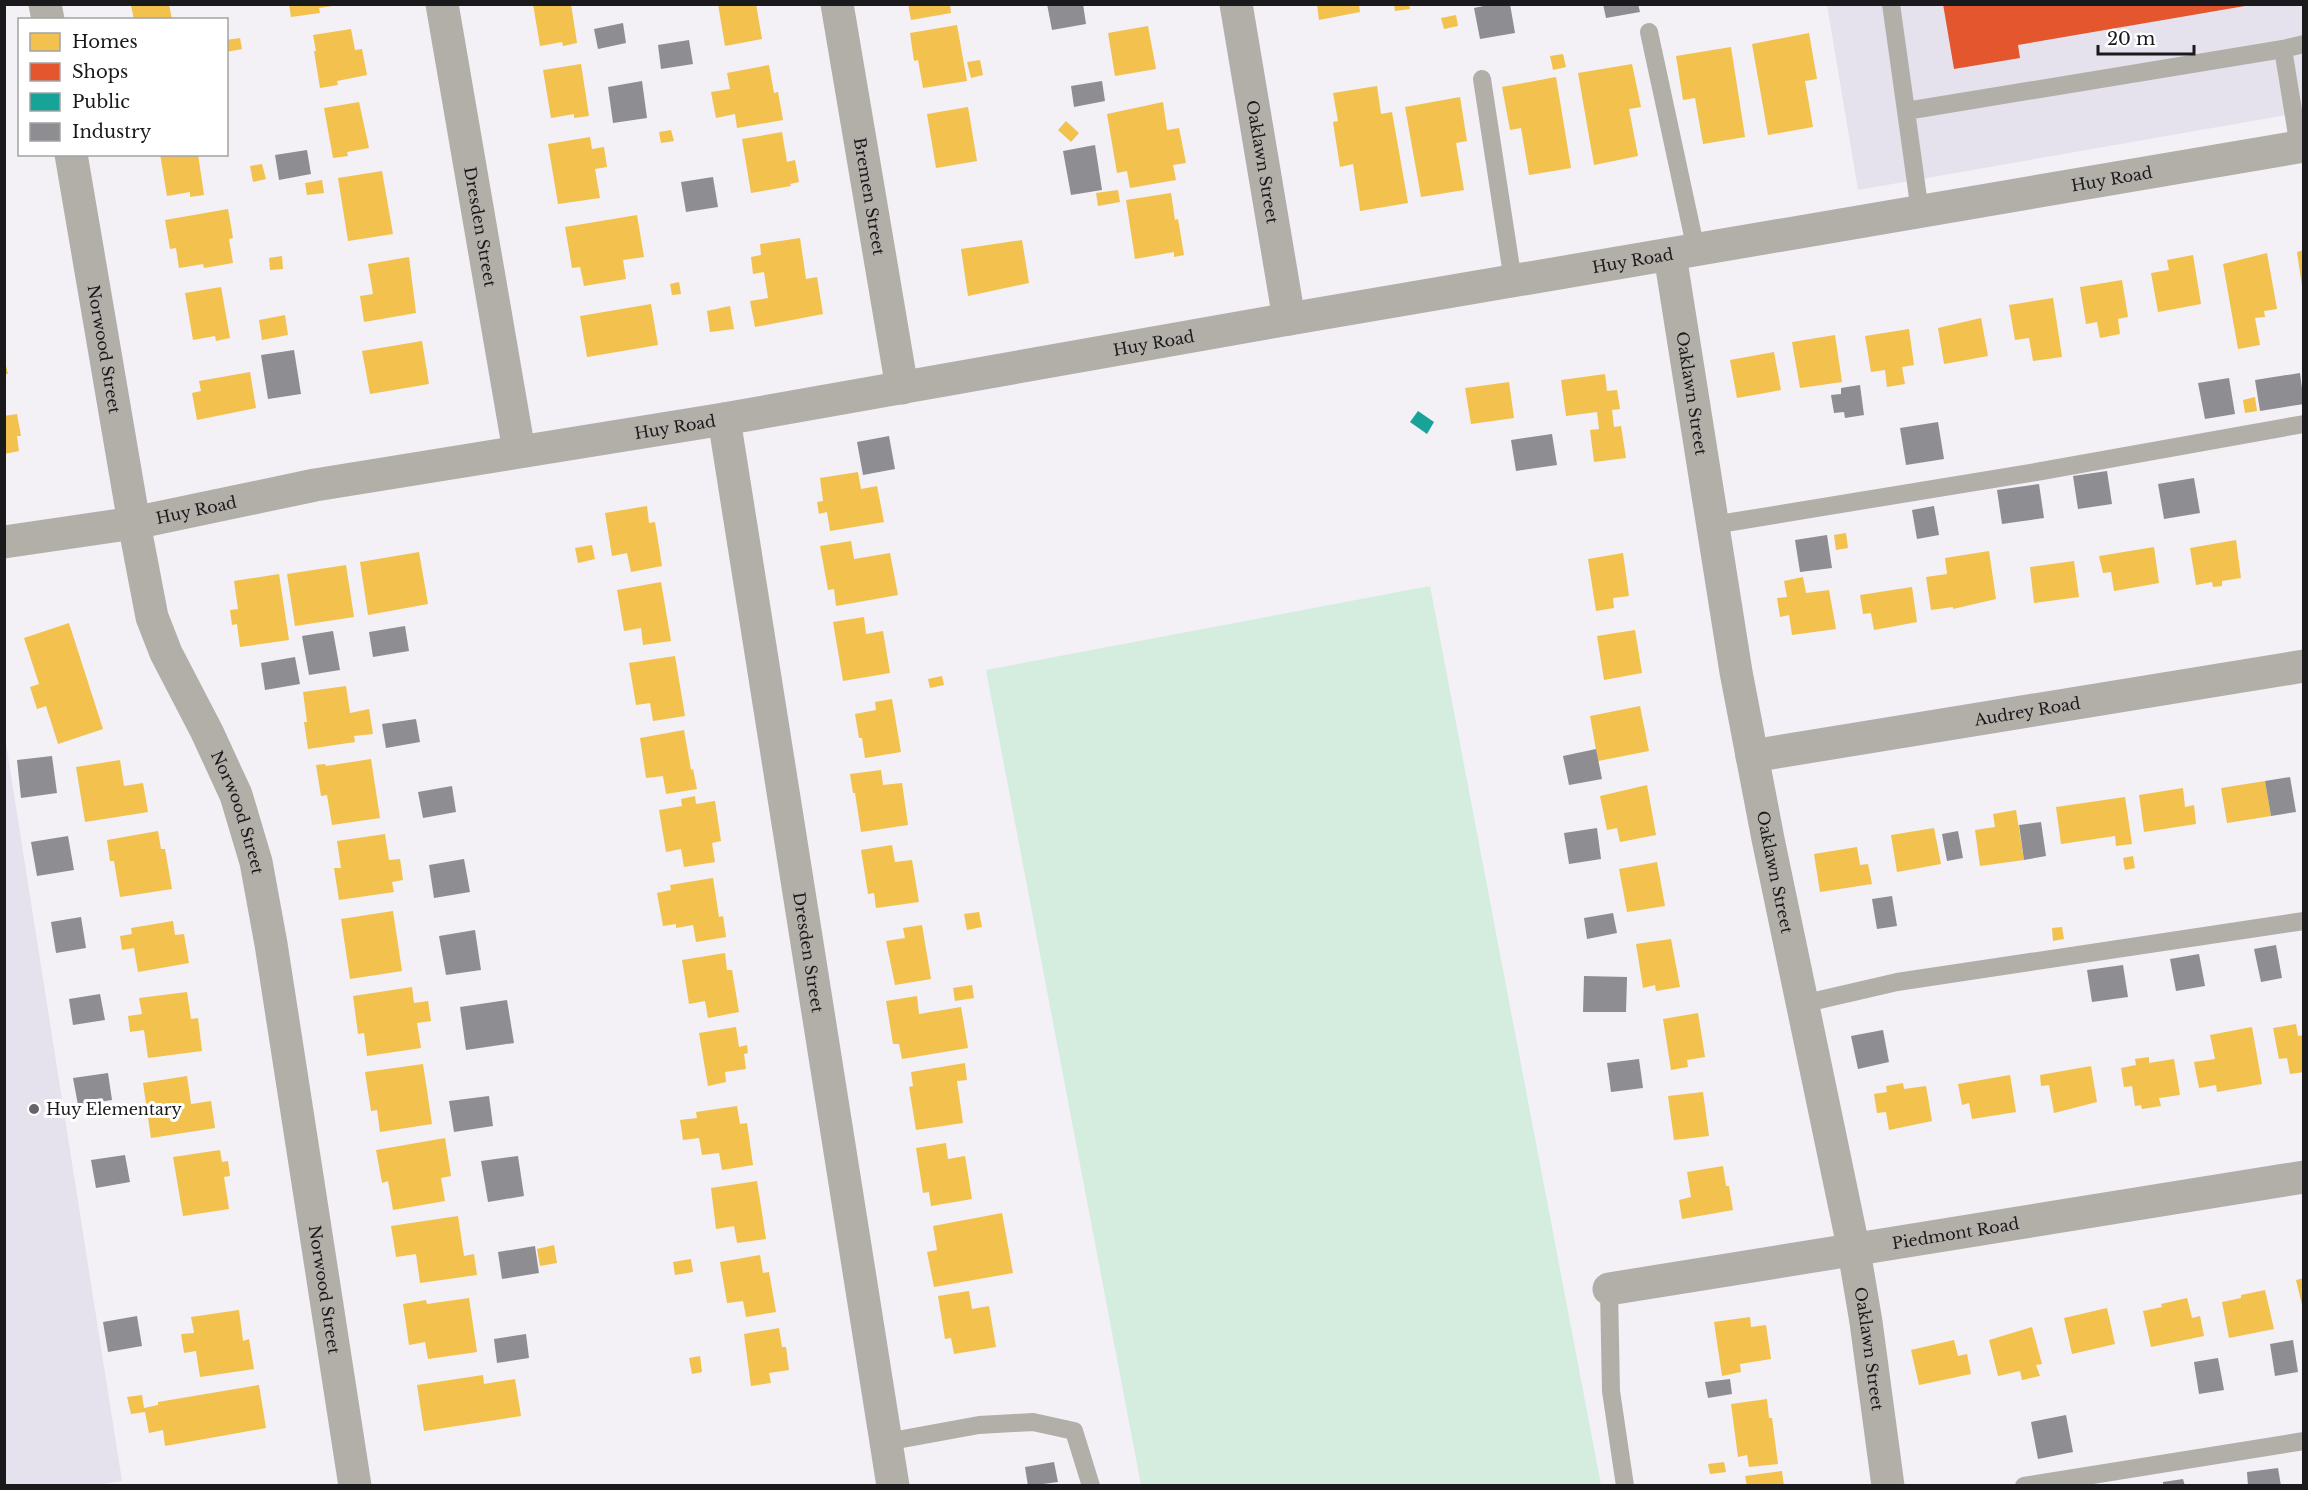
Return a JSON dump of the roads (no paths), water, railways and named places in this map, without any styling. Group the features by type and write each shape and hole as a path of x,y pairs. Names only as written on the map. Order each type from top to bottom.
{"street":[{"name":"Dresden Street","path":"442,4 519,451"},
{"name":"Bremen Street","path":"837,4 902,388"},
{"name":"Oaklawn Street","path":"1236,4 1289,318"},
{"name":"Huy Road","path":"4,542 134,523 315,485 724,419 1289,318 2301,146"},
{"name":"Norwood Street","path":"71,156 152,617 166,653 236,795 256,862 271,944 355,1485"},
{"name":"Oaklawn Street","path":"1683,252 1713,525 1752,756 1854,1251 1888,1485"},
{"name":"Dresden Street","path":"724,419 893,1485"},
{"name":"Audrey Road","path":"1752,756 2304,666"},
{"name":"Piedmont Road","path":"1609,1289 1854,1251 2304,1176"}],"lane":[{"path":"1891,4 1920,212"},
{"path":"1649,32 1683,252"},
{"path":"1906,111 2304,44"},
{"path":"2283,49 2301,146"},
{"path":"1482,79 1513,281"},
{"path":"1713,525 2071,466 2304,424"},
{"path":"1802,1004 1897,982 2304,921"},
{"path":"1609,1289 1611,1391 1625,1485"},
{"path":"886,1442 979,1425 1033,1422 1074,1431 1091,1485"},
{"path":"2024,1485 2304,1442"}],"place":[{"name":"Huy Elementary","path":"34,1109"}]}
